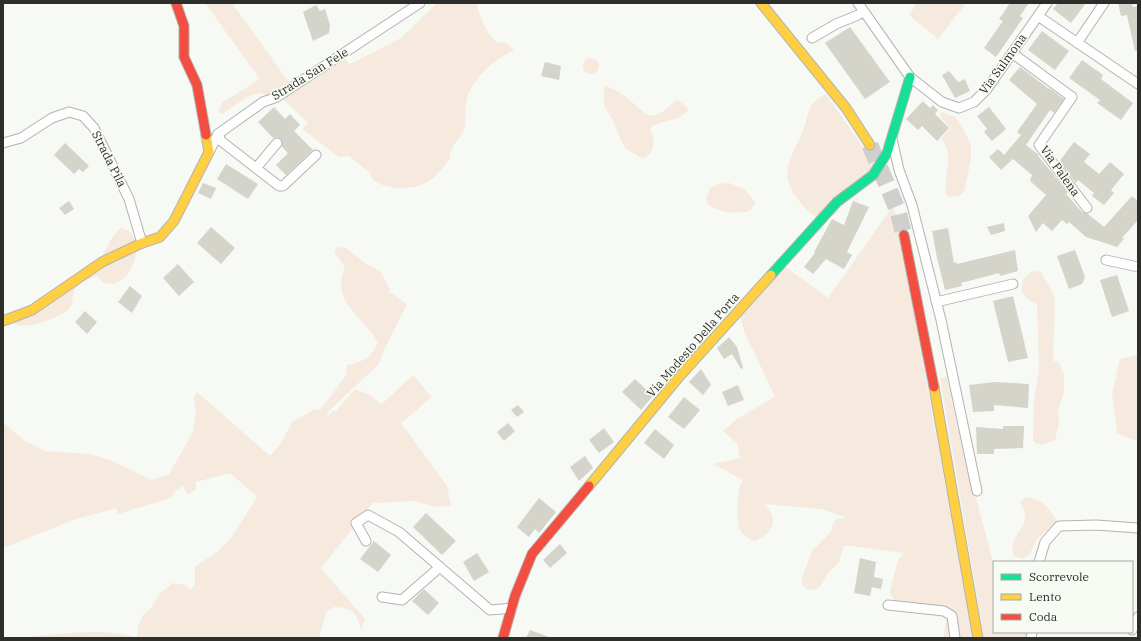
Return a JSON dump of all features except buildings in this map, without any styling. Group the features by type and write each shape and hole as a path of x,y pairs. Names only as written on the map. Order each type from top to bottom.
{"main road":[{"path":"3,321 32,310 102,262 142,243 160,237 174,221 209,152 197,85 184,57 184,26 176,3"},
{"path":"761,3 846,108 870,145"},
{"name":"Via Modesto Della Porta","path":"503,638 512,608 532,554 679,377 778,266 837,202 873,174 887,153 910,78"},
{"path":"904,235 937,405 978,638"}],"street":[{"name":"Strada San Fele","path":"209,152 218,134 263,102 277,97 420,3"},
{"path":"858,3 910,78"},
{"name":"Via Sulmona","path":"910,78 942,102 959,108 974,102 983,93 1047,3"},
{"path":"1077,43 1104,3"},
{"path":"812,38 836,24 863,12"},
{"path":"1038,16 1138,84"},
{"name":"Via Palena","path":"1012,53 1072,97 1039,145 1087,208"},
{"name":"Strada Pila","path":"3,143 21,138 52,118 69,112 83,116 94,128 129,199 142,243"},
{"path":"218,134 221,141 274,183 283,186 316,154"},
{"path":"892,136 899,170 912,205 936,302 978,491"},
{"path":"256,168 277,142"},
{"path":"1106,260 1138,267"},
{"path":"936,302 1013,284"},
{"path":"366,541 356,523 368,515 399,532 490,610 512,608"},
{"path":"1039,561 1045,542 1059,526 1096,525 1138,528"},
{"path":"382,597 402,600 440,567"},
{"path":"888,605 944,611 952,616 955,638"},
{"path":"1133,628 1138,617"}],"shaded area":[{"path":"205,3 232,3 291,85 272,97 259,93 249,96 222,114 218,112 223,102 260,79"},
{"path":"437,3 476,3 484,24 492,38 496,42 506,43 514,50 506,54 484,71 473,86 466,102 464,129 451,151 450,159 437,174 423,184 409,188 385,186 373,180 370,173 349,156 339,157 302,129 308,123 282,98 345,59 350,64 401,38"},
{"path":"917,3 966,3 938,39 909,15"},
{"path":"588,58 594,58 599,63 597,72 594,74 588,74 583,69 583,63"},
{"path":"604,85 624,95 649,115 660,113 668,108 677,99 689,110 680,117 654,125 650,129 653,138 653,146 650,153 643,159 625,148 604,105"},
{"path":"826,94 876,166 817,218 805,208 795,195 788,181 787,174 788,166 804,128 810,108 815,101"},
{"path":"942,112 956,117 971,146 971,159 964,192 959,196 949,197 946,193 948,157 945,144 941,139 950,128 939,115"},
{"path":"729,183 744,189 756,203 750,211 728,212 718,210 708,205 706,199 710,188 718,184"},
{"path":"893,206 897,219 973,638 943,638 947,616 895,603 890,592 898,560 904,553 844,545 839,562 828,573 820,587 815,590 807,589 802,585 802,578 812,551 831,532 833,523 836,519 848,518 821,509 764,504 772,515 773,525 767,534 755,541 746,537 738,525 738,497 743,480 713,464 740,458 737,443 723,431 737,419 775,397 744,331 740,315 784,266 828,298"},
{"path":"121,228 129,231 134,238 136,247 135,257 127,275 120,281 112,284 103,283 97,276 88,279 75,290 71,306 61,315 35,324 14,324 13,321 98,260 114,235"},
{"path":"341,247 346,248 366,264 380,271 390,289 388,291 407,304 384,350 379,364 332,408 327,414 327,417 335,409 335,412 355,389 371,395 381,405 413,375 432,397 401,423 447,486 451,506 437,507 414,501 373,503 321,568 365,619 361,630 356,615 353,612 346,608 334,607 326,612 319,638 137,638 138,627 143,615 151,608 161,592 173,583 186,585 190,590 195,585 195,567 218,551 232,537 257,497 230,473 196,482 196,489 188,495 184,486 175,491 171,498 118,514 116,508 73,520 3,548 3,422 25,441 45,451 90,454 110,460 152,480 169,474 193,432 196,411 194,397 197,392 270,456 281,443 292,422 313,410 320,409 346,375 347,365 362,361 370,355 378,342 345,300 342,291 342,280 345,268 335,253 335,249"},
{"path":"1034,271 1041,272 1055,297 1053,361 1058,361 1064,374 1064,392 1058,410 1059,424 1055,440 1043,445 1035,443 1033,440 1034,399 1039,369 1037,304 1026,297 1022,288 1024,279 1028,274"},
{"path":"1138,355 1138,442 1117,433 1112,394 1120,359"},
{"path":"947,377 956,421 993,562 993,633 1029,633 1029,638 984,638 940,378"},
{"path":"1025,497 1041,502 1045,505 1057,522 1037,539 1029,555 1022,559 1014,556 1012,550 1014,541 1024,522 1025,513 1020,502"},
{"path":"93,632 123,634 137,638 17,638"}],"tunnel":[{"path":"870,145 898,211 904,235"}],"traffic: fast":[{"path":"771,275 837,202 873,175 887,153 910,77"}],"traffic: slow":[{"path":"761,3 846,108 870,145"},
{"path":"3,321 32,310 102,262 142,243 160,237 174,221 209,152 206,135"},
{"path":"589,486 679,377 771,275"},
{"path":"934,387 978,638"}],"traffic: jam":[{"path":"176,3 184,26 184,57 197,85 206,135"},
{"path":"904,235 934,387"},
{"path":"503,638 515,596 532,554 589,486"}]}
